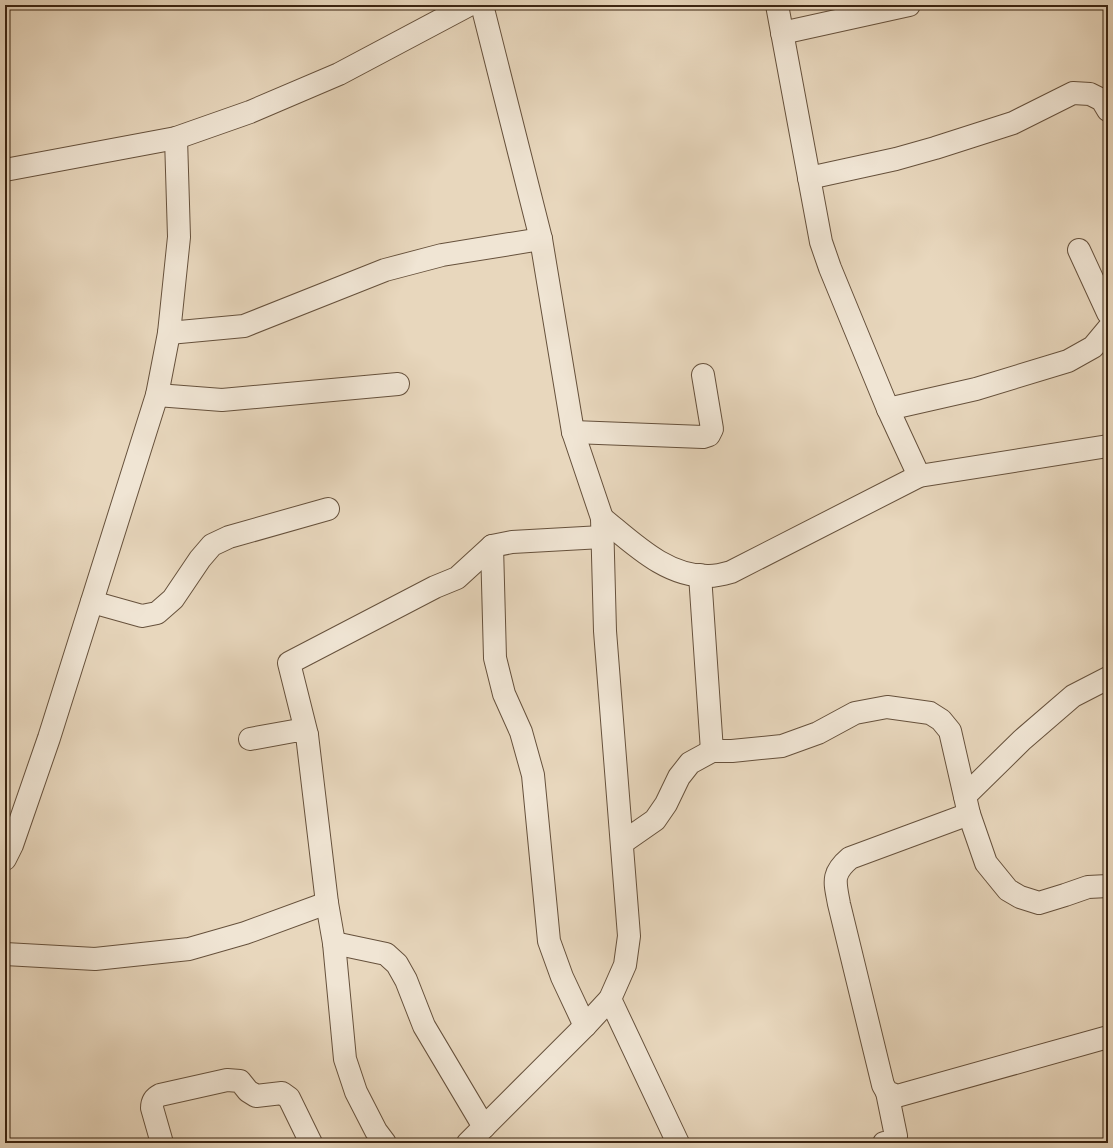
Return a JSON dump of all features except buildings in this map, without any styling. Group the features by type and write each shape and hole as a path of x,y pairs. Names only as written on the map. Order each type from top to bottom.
{"street":[{"path":"5,170 176,138 250,112 339,74 469,5"},
{"path":"468,1143 610,999 625,965 629,936 604,631 602,528 573,432 541,239 482,5"},
{"path":"777,5 821,242 830,268 888,409 919,476"},
{"path":"782,33 909,5"},
{"path":"809,178 896,159 1013,124 1073,93 1090,94 1102,100 1108,110"},
{"path":"5,859 12,845 44,752 157,395 168,333 179,237 176,138"},
{"path":"168,333 244,326 384,270 442,255 541,239"},
{"path":"1079,250 1108,313"},
{"path":"888,409 976,389 1068,361 1092,347 1108,329"},
{"path":"573,432 703,437 709,434 712,429 703,375"},
{"path":"157,395 222,400 398,384"},
{"path":"385,1143 376,1131 356,1092 346,1059 334,943 307,735 289,663 435,587 457,578 492,546 602,528 671,569 686,574 710,576 730,572 919,476 1108,446"},
{"path":"92,602 142,616 157,613 173,599 200,559 212,545 229,537 328,509"},
{"path":"492,546 495,658 504,694 521,732 533,775 549,942 562,977 585,1026"},
{"path":"700,575 712,751"},
{"path":"884,1143 889,1142 896,1136 887,1092 883,1084 834,880 842,865 850,858 967,805 1022,740 1072,696 1108,678"},
{"path":"622,843 655,820 666,804 679,777 690,763 712,751 732,751 782,746 818,733 855,713 887,707 930,713 941,720 950,731 967,805 986,863 1008,890 1020,898 1039,903 1088,887 1108,886"},
{"path":"250,739 294,731 302,731 307,735"},
{"path":"5,954 95,959 189,950 245,933 328,903"},
{"path":"334,943 386,954 398,964 424,1026 484,1127"},
{"path":"610,999 678,1143"},
{"path":"887,1092 897,1096 1108,1037"},
{"path":"162,1143 152,1108 152,1103 155,1098 160,1095 227,1080 240,1081 248,1091 256,1096 282,1093 289,1098 311,1143"}]}
